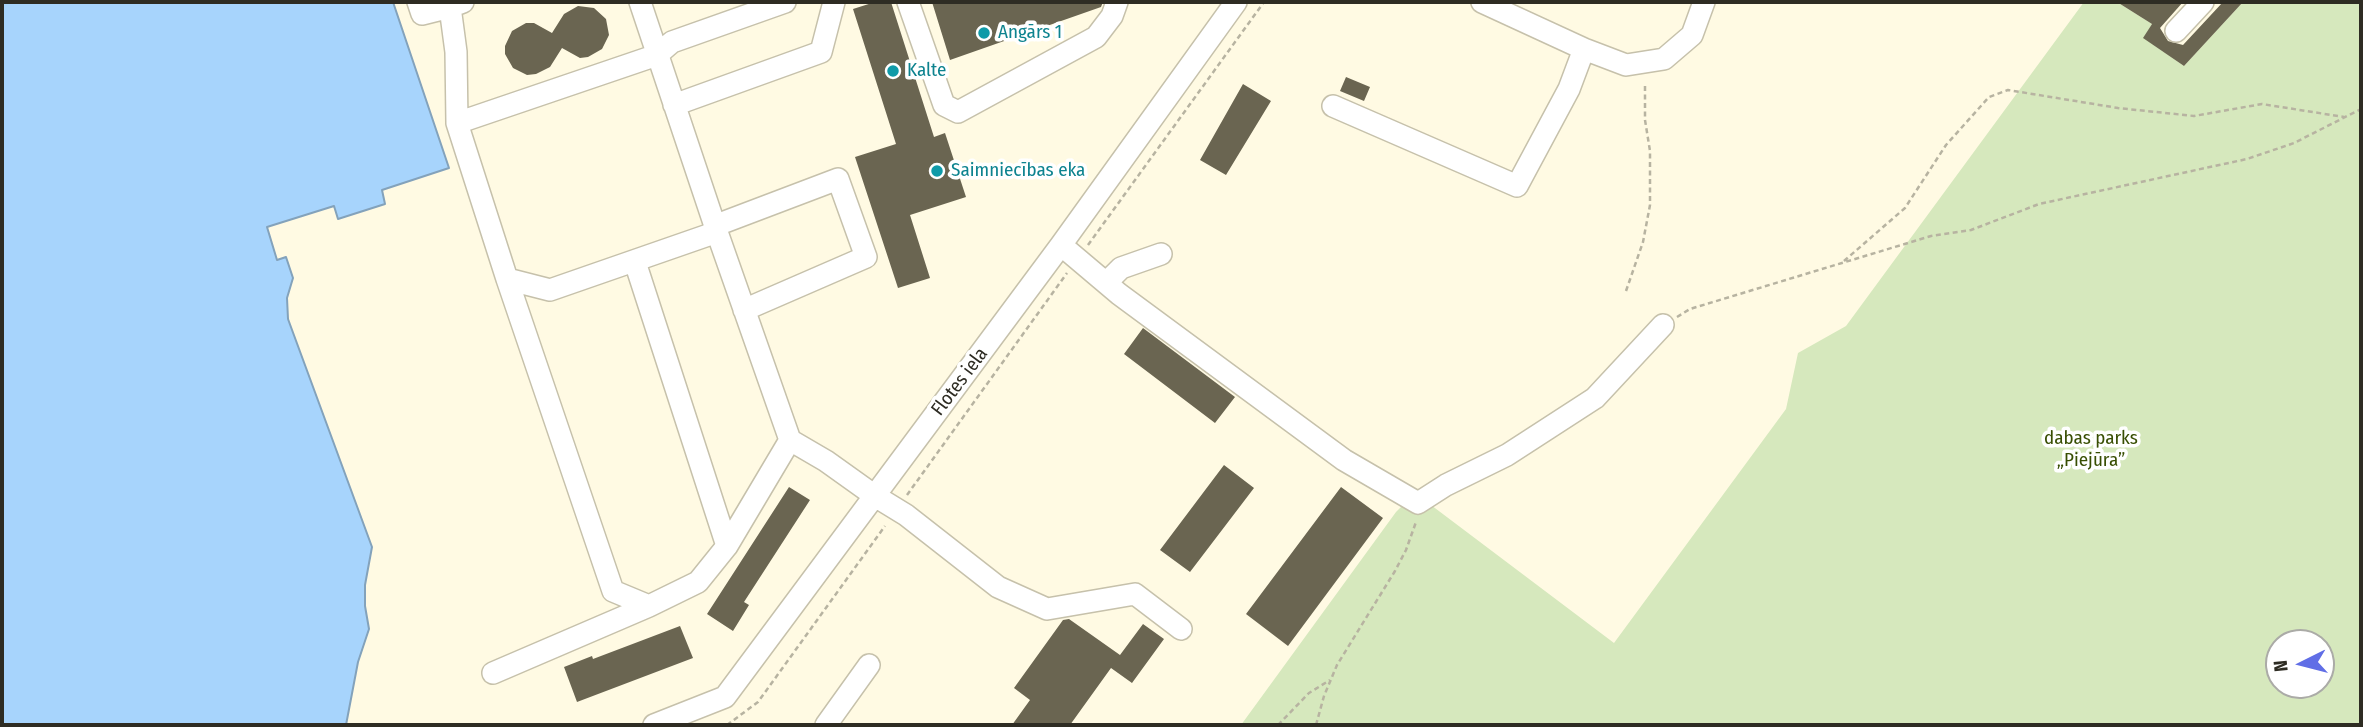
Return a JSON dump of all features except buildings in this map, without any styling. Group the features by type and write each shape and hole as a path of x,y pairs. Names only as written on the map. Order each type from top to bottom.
{"street":[{"path":"418,2 422,14 456,4 457,123 613,592 649,606"},
{"path":"640,2 790,440 827,461 897,509 998,587 1047,609 1135,594 1181,629"},
{"path":"457,123 657,55 672,42 785,2"},
{"path":"674,105 821,52 834,2"},
{"path":"908,2 944,104 958,112 1096,37 1112,16 1117,2"},
{"name":"Flotes iela","path":"654,725 725,697 876,496 1070,252 1236,2"},
{"path":"1493,4 1584,49 1626,65 1664,59 1692,35 1704,2"},
{"path":"2176,31 2203,2"},
{"path":"1333,106 1517,186 1569,89 1584,49"},
{"path":"508,279 550,290 635,262 838,179 866,257 744,310"},
{"path":"1070,252 1106,283 1345,460 1418,503 1446,485 1507,455 1595,398 1662,325"},
{"path":"1106,283 1121,268 1161,254"},
{"path":"635,262 727,546"},
{"path":"493,673 698,582 727,546 790,440"},
{"path":"826,725 869,665"}],"path":[{"path":"727,725 758,702 897,509 1070,252 1264,2"},
{"path":"1626,291 1643,242 1650,205 1645,62"},
{"path":"1841,263 1905,208 1946,145 1989,97 2008,90 2118,108 2194,116 2262,104 2345,117"},
{"path":"1662,325 1690,309 1931,236 1972,230 2039,204 2247,159 2294,143 2361,109"},
{"path":"1316,725 1330,680 1406,550 1417,518 1418,503"},
{"path":"1278,725 1309,693 1330,680"}],"green space":[{"name":"dabas parks „Piejūra”","path":"2084,2 2117,2 2152,24 2144,38 2184,66 2243,2 2361,2 2361,725 1241,725 1396,512 1415,493 1614,643 1786,409 1798,353 1846,326"}],"water":[{"path":"2,2 393,2 449,168 382,190 385,204 338,219 334,206 267,227 277,260 286,257 293,278 287,298 288,319 372,547 365,585 369,629 358,662 346,725 2,725"}],"place":[{"name":"Angārs 1","path":"984,33"},
{"name":"Kalte","path":"893,71"},
{"name":"Saimniecības eka","path":"937,171"}]}
